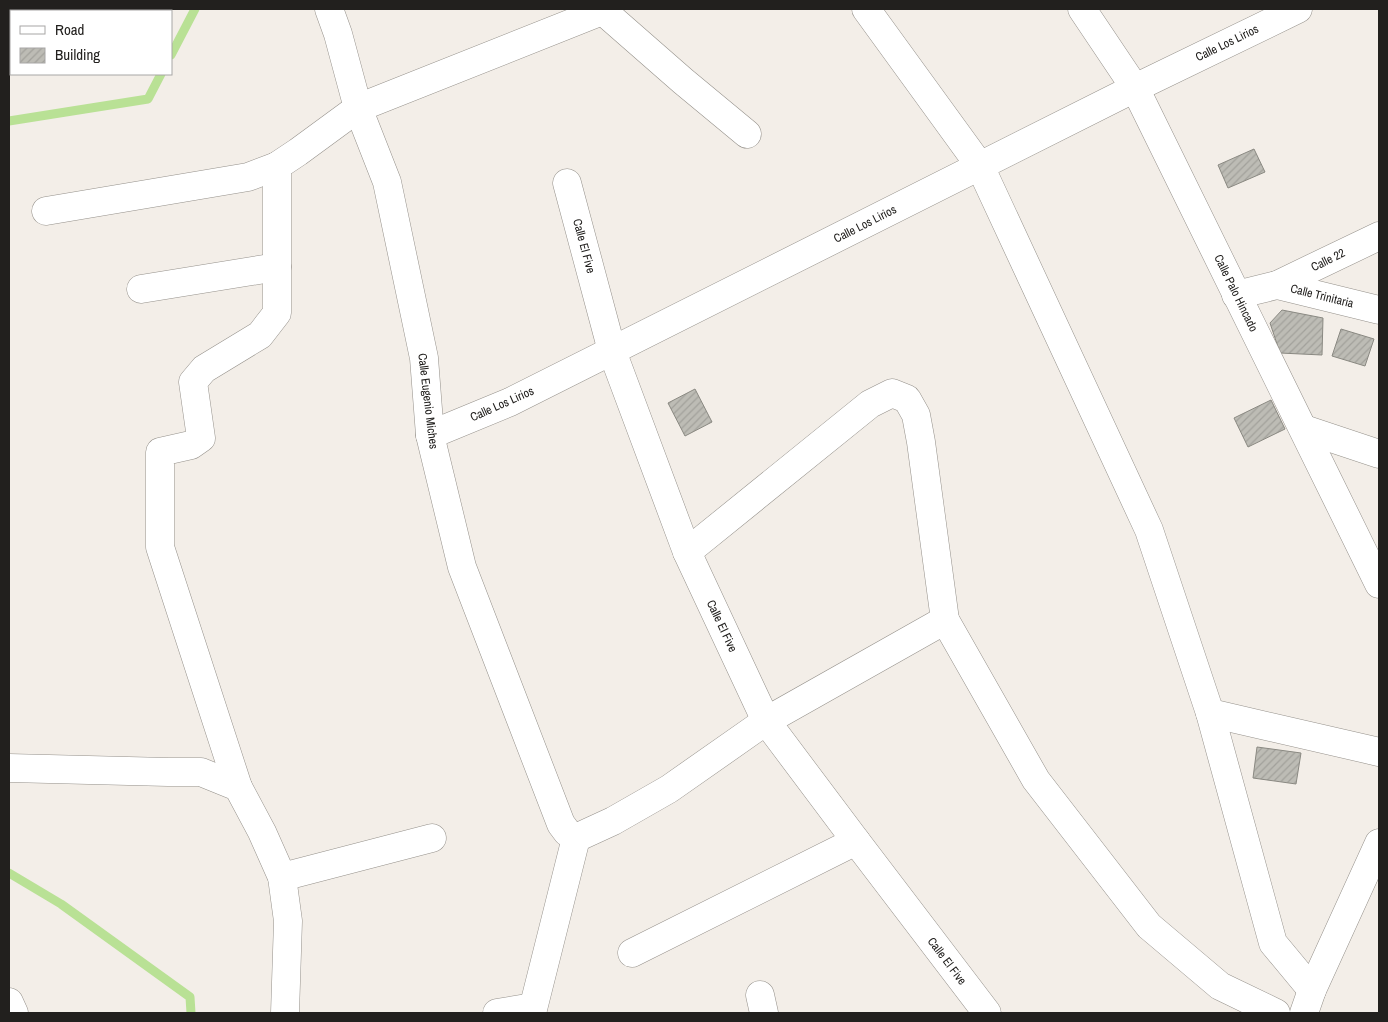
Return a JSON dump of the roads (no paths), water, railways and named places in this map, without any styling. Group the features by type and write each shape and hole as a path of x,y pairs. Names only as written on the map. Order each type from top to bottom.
{"street":[{"name":"Calle Eugenio Miches","path":"329,9 338,34 358,108 387,182 424,358 430,435 462,567 561,824 567,832 576,838"},
{"path":"866,9 980,166 1149,530 1210,713 1273,943 1308,1002"},
{"name":"Calle Palo Hincado","path":"1082,9 1135,88 1379,584"},
{"name":"Calle Los Lirios","path":"430,435 510,402 1135,88 1298,9"},
{"path":"46,211 248,177 276,166 358,108 605,10 683,81 747,134"},
{"path":"276,166 277,313 260,335 204,369 193,382 201,438 191,445 160,452 160,547 238,787 262,832 282,876 288,921 285,1013"},
{"name":"Calle El Five","path":"567,183 612,351 687,552 766,721 987,1013"},
{"name":"Calle 22","path":"1277,285 1379,236"},
{"path":"141,289 277,267"},
{"name":"Calle Trinitaria","path":"1236,295 1277,285 1379,310"},
{"path":"687,552 870,404 892,394 907,399 916,415 921,442 945,620 1036,780 1149,926 1220,986 1276,1013"},
{"path":"1304,429 1379,454"},
{"path":"497,1013 533,1010 576,838 613,821 669,789 766,721 945,620"},
{"path":"1210,713 1379,752"},
{"path":"9,768 201,772 238,787"},
{"path":"282,876 432,838"},
{"path":"632,953 856,841"},
{"path":"1308,1002 1379,843"},
{"path":"9,1002 14,1013"}],"waterway":[{"path":"172,53 195,9"},
{"path":"9,121 148,99 160,75"},
{"path":"9,873 61,904 190,997 191,1013"}]}
